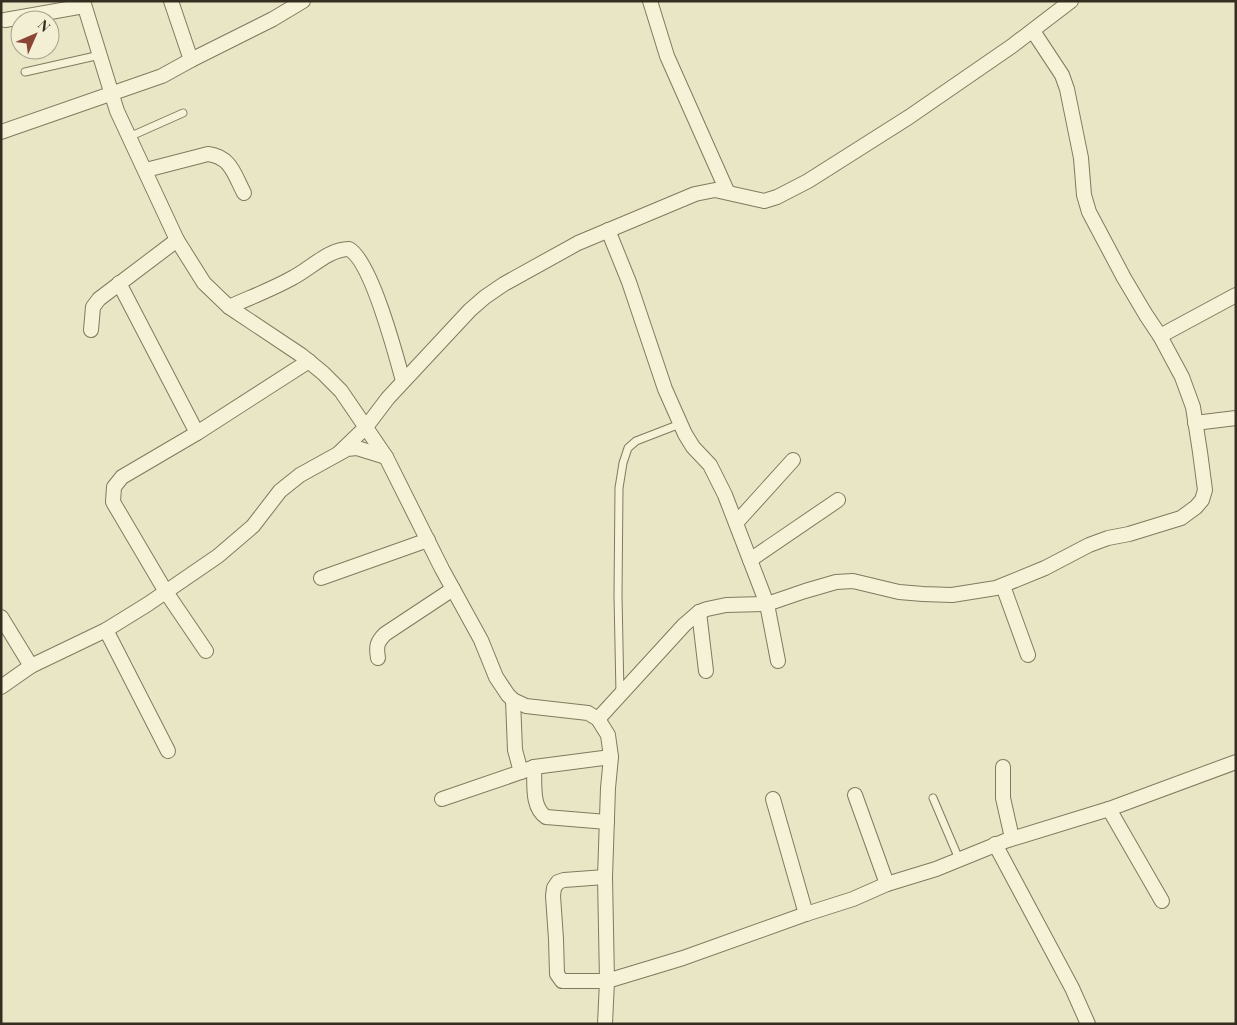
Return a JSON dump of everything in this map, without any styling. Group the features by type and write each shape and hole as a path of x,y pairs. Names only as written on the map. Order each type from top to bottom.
{"street":[{"path":"172,1 190,60"},
{"path":"1,132 162,76 190,60 274,19 303,1"},
{"path":"650,1 667,56 727,191"},
{"path":"339,453 366,427 403,381 470,310 504,284 578,243 695,194 715,190 727,191 764,201 777,197 808,181 909,117 1033,31 1071,1"},
{"path":"4,20 83,4 117,110 177,240 204,283 229,307 309,361 341,391 386,457 453,589 482,640 496,677 513,700 526,706 588,713 598,719 608,735 611,757 605,877 607,981 605,1024"},
{"path":"598,719 684,624 699,612 726,605 768,604 836,582 853,581 899,592 952,594 981,591 1003,586 1045,568 1089,545 1181,518 1202,500 1205,490 1193,407 1182,377 1160,336 1124,278 1089,212 1084,194 1081,158 1067,89 1062,76 1033,31"},
{"path":"146,170 208,154 217,155 229,163 244,193"},
{"path":"608,230 629,282 680,424 694,447 710,465 736,523 768,604 778,661"},
{"path":"91,330 93,307 99,299 177,240"},
{"path":"229,307 295,276 330,254 349,248 360,258 375,294 391,337 403,381"},
{"path":"119,283 197,433"},
{"path":"1160,336 1236,295"},
{"path":"206,652 166,592 116,508 112,495 114,486 122,477 197,433 309,361"},
{"path":"1195,423 1236,418"},
{"path":"1,688 31,666 106,630 166,592 236,542 253,526 280,491 300,475 339,453 357,448 386,457"},
{"path":"736,523 792,460"},
{"path":"750,560 838,500"},
{"path":"321,578 428,540"},
{"path":"1003,586 1028,655"},
{"path":"378,658 376,648 378,641 453,589"},
{"path":"699,612 706,671"},
{"path":"1,617 31,666"},
{"path":"106,630 168,751"},
{"path":"513,700 515,750 527,770 541,813 546,816 607,822"},
{"path":"442,799 527,770 611,757"},
{"path":"605,877 564,880 558,882 554,888 557,974 562,981 607,981 683,958 806,914 853,900 887,884 936,869 995,844 1109,809 1236,762"},
{"path":"1003,767 1003,798 1012,838"},
{"path":"855,794 887,884"},
{"path":"773,799 806,914"},
{"path":"1109,809 1162,901"},
{"path":"995,844 1072,988 1088,1024"}],"lane":[{"path":"25,72 100,55"},
{"path":"129,137 183,113"},
{"path":"620,694 618,596 619,488 622,463 628,448 636,441 680,424"},
{"path":"933,798 958,859"}]}
